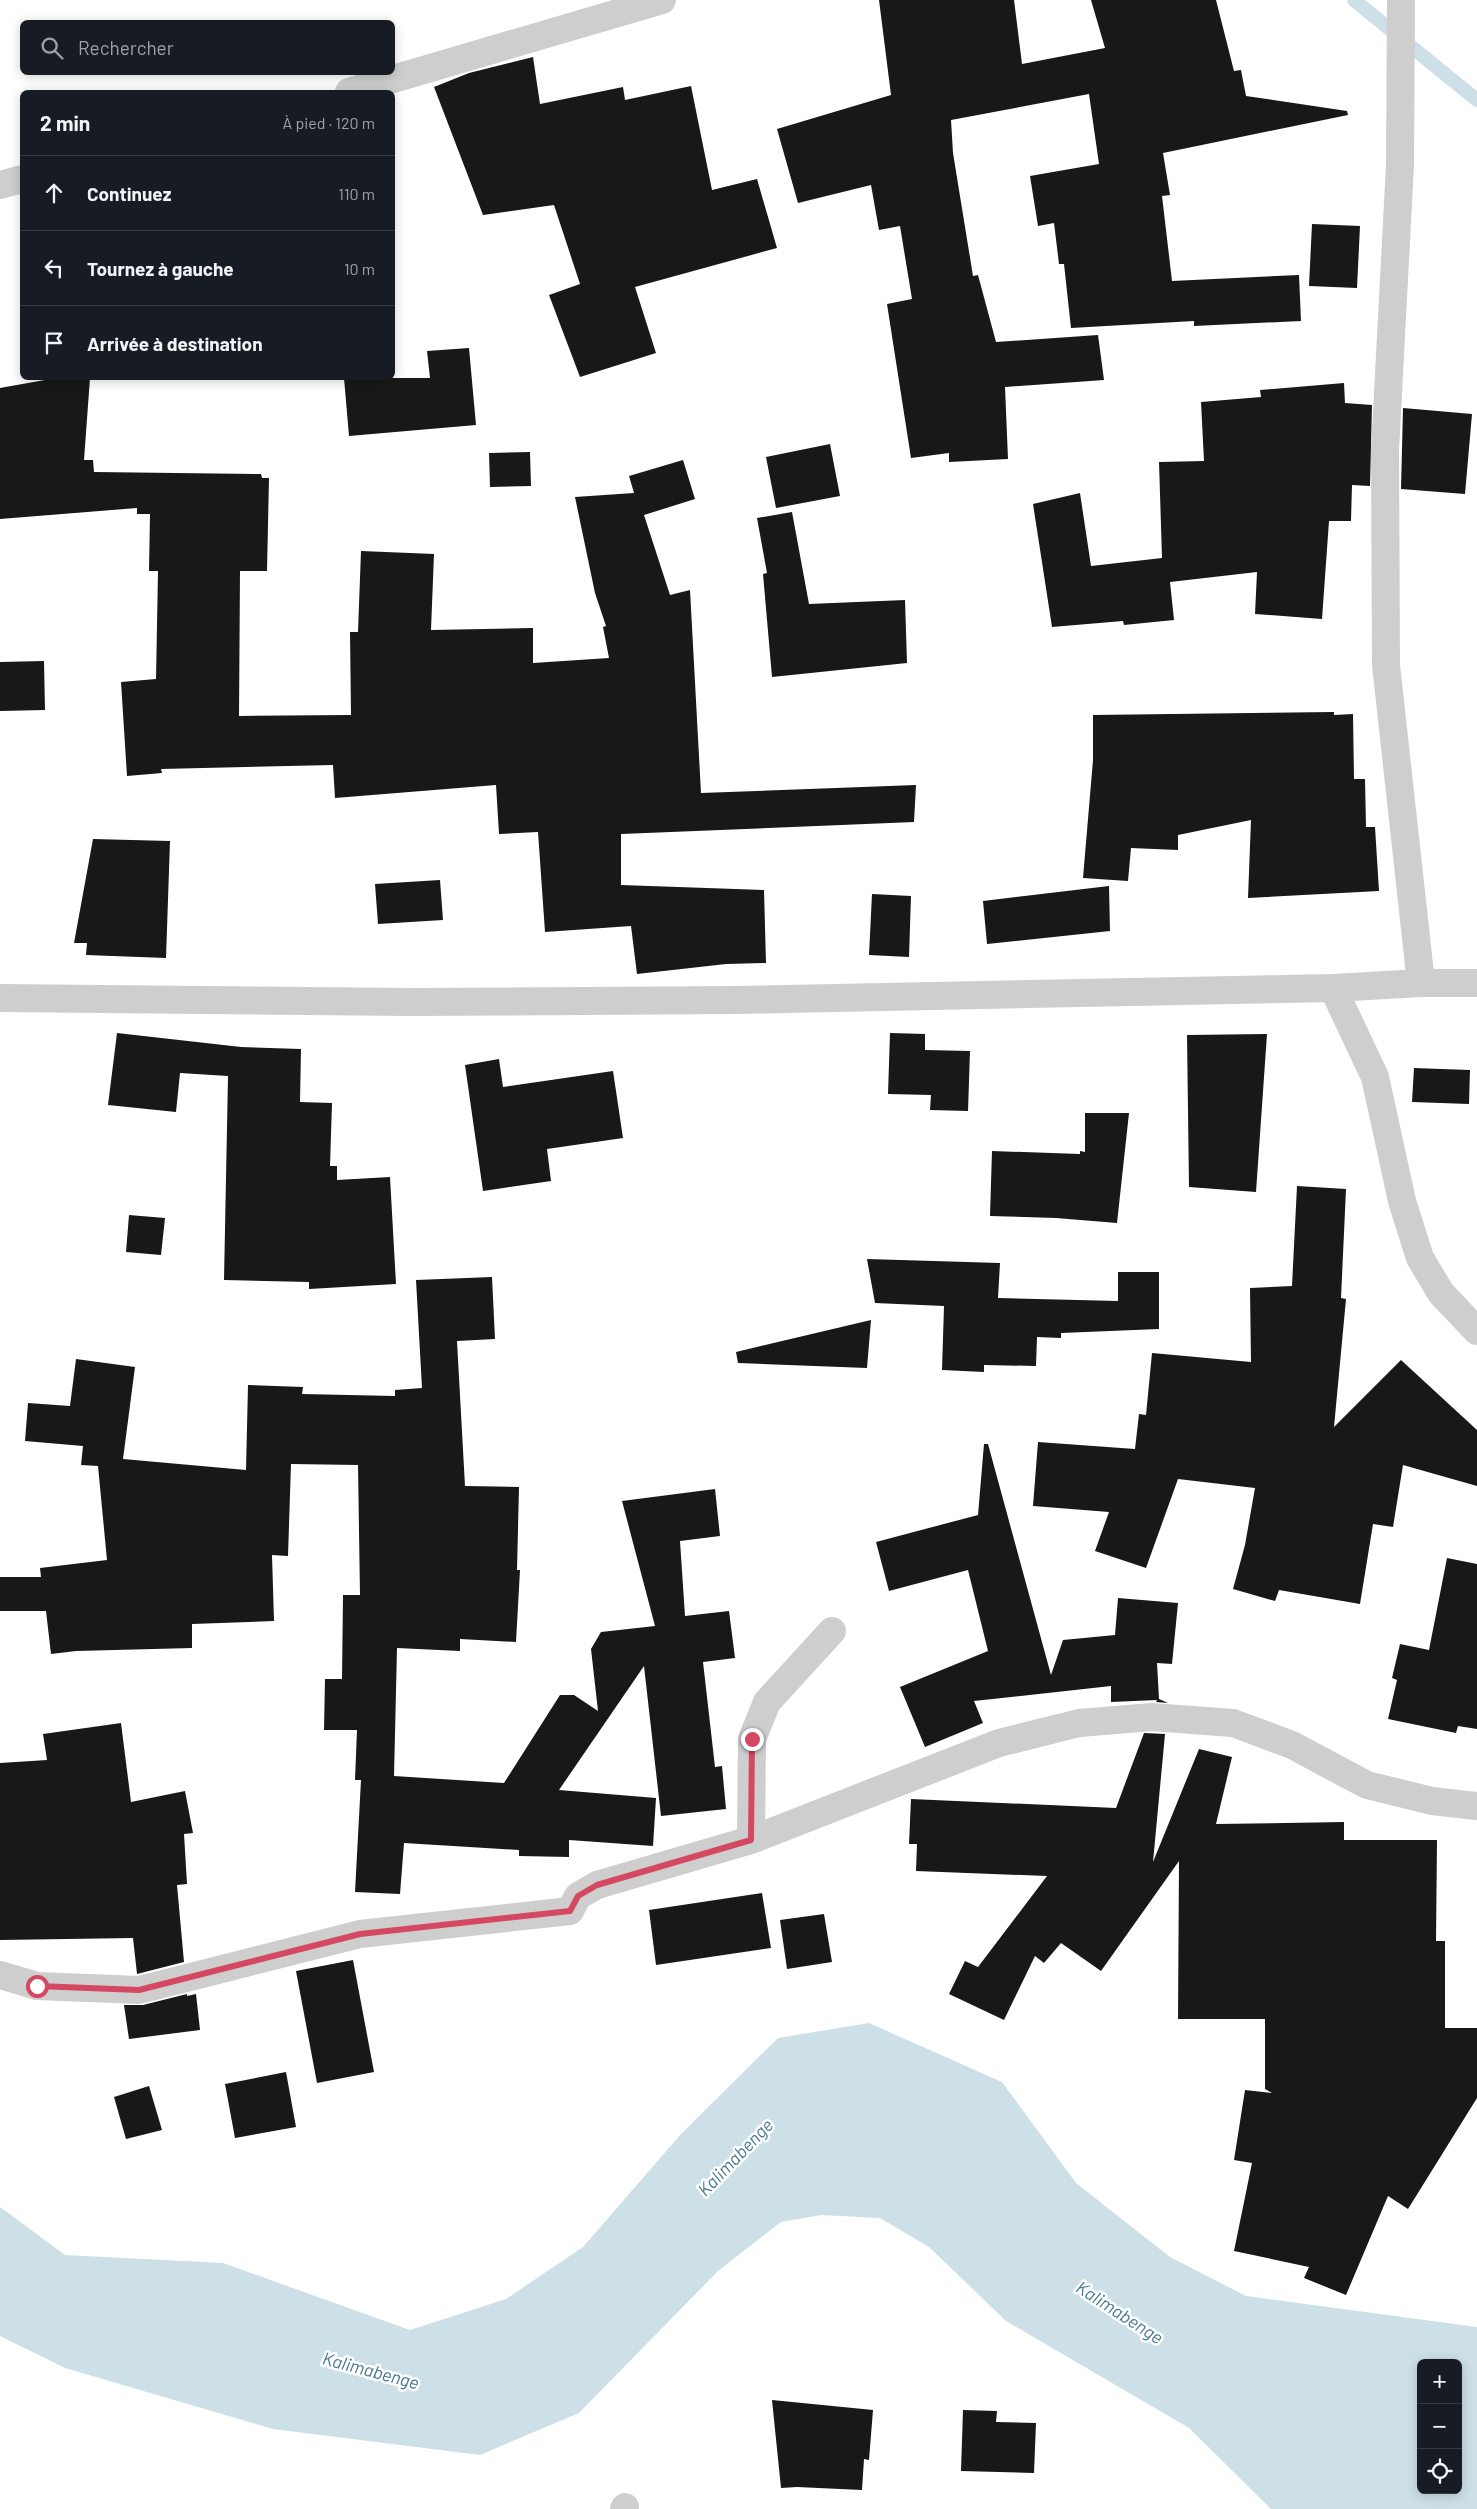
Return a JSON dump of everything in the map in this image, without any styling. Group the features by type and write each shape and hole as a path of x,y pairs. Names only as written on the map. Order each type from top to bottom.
{"street":[{"path":"356,90 662,0"},
{"path":"1401,0 1400,164 1385,450 1386,665 1421,983"},
{"path":"0,184 20,179"},
{"path":"0,998 400,1002 736,1000 1332,988 1421,983 1477,984"},
{"path":"1332,988 1375,1077 1402,1201 1420,1258 1441,1293 1477,1331"},
{"path":"751,1840 752,1739 767,1702 832,1631"},
{"path":"0,1975 37,1986 139,1990 360,1934 570,1911 578,1896 597,1885 751,1840 999,1743 1079,1723 1152,1717 1233,1723 1292,1745 1367,1785 1432,1801 1477,1806"}],"water":[{"name":"Kalimabenge","path":"869,2023 1002,2082 1076,2183 1170,2257 1246,2296 1477,2327 1477,2509 1271,2509 1189,2428 1006,2321 929,2247 880,2218 821,2215 781,2222 718,2271 579,2413 480,2455 273,2429 65,2368 0,2336 0,2207 65,2255 223,2263 410,2330 506,2299 583,2247 681,2134 778,2038"}],"building":[{"path":"879,0 1014,0 1022,64 1105,48 1091,0 1216,0 1234,71 1241,70 1246,96 1347,111 1348,115 1163,153 1170,195 1162,196 1172,281 1299,275 1301,321 1194,326 1194,321 1071,328 1064,264 1059,264 1054,223 1038,226 1030,176 1099,164 1089,94 951,120 953,153 973,276 978,275 996,342 1098,335 1104,380 1005,387 1008,459 949,462 949,453 911,458 887,304 912,299 900,226 879,230 871,185 798,203 777,129 891,95"},
{"path":"533,57 540,104 623,87 625,100 691,86 712,190 757,179 777,248 635,287 656,353 580,377 549,295 580,284 554,205 483,215 434,87 469,73"},
{"path":"1312,224 1360,226 1357,288 1309,286"},
{"path":"469,348 476,425 349,436 344,380 430,378 427,351"},
{"path":"45,380 90,380 84,460 93,460 94,472 261,474 262,478 269,478 267,571 240,571 239,716 351,715 350,632 358,632 361,551 434,554 431,630 533,628 533,663 609,658 603,627 606,626 595,593 575,497 634,493 629,476 683,460 695,499 644,515 670,595 690,590 701,793 916,785 914,822 621,834 621,885 764,890 766,963 726,964 637,974 631,926 545,932 538,832 499,834 496,785 335,798 333,765 161,769 162,773 127,776 121,682 156,679 158,571 149,571 150,514 137,514 137,508 0,519 0,388"},
{"path":"1344,383 1345,403 1372,405 1370,486 1352,485 1351,521 1329,521 1322,619 1255,614 1257,572 1170,582 1174,620 1124,625 1123,621 1052,627 1033,504 1080,493 1091,566 1162,558 1159,462 1204,461 1201,402 1261,397 1260,390"},
{"path":"1403,408 1472,414 1465,494 1401,489"},
{"path":"830,444 840,496 776,508 766,457"},
{"path":"530,452 531,486 490,487 489,453"},
{"path":"792,512 809,604 905,600 907,663 772,677 763,574 767,573 757,518"},
{"path":"44,661 45,710 0,711 0,662"},
{"path":"1334,712 1334,715 1353,714 1354,779 1365,779 1366,827 1375,827 1379,891 1248,898 1251,820 1178,835 1178,850 1131,848 1128,881 1083,878 1093,760 1093,715"},
{"path":"93,839 170,841 166,958 86,955 87,943 74,943"},
{"path":"440,880 443,920 378,924 375,884"},
{"path":"1109,886 1110,931 987,944 983,901"},
{"path":"872,894 911,896 909,957 869,955"},
{"path":"117,1033 241,1047 301,1049 300,1102 332,1103 330,1166 337,1166 337,1180 390,1177 396,1284 309,1289 309,1282 224,1280 228,1076 180,1073 176,1112 108,1105"},
{"path":"890,1033 925,1034 925,1050 970,1051 968,1111 930,1110 931,1095 888,1094"},
{"path":"1267,1034 1256,1192 1189,1187 1187,1035"},
{"path":"499,1059 503,1087 613,1071 623,1138 547,1149 551,1181 483,1191 465,1065"},
{"path":"1414,1068 1470,1070 1469,1104 1412,1102"},
{"path":"1085,1113 1129,1113 1117,1223 1056,1218 990,1216 992,1151 1080,1154 1080,1151 1085,1152"},
{"path":"1297,1186 1346,1189 1341,1298 1346,1299 1334,1427 1401,1360 1477,1430 1477,1486 1403,1465 1393,1527 1373,1524 1360,1604 1279,1590 1275,1601 1233,1589 1245,1545 1255,1488 1178,1479 1146,1568 1095,1551 1109,1512 1033,1506 1038,1442 1135,1449 1139,1414 1146,1415 1152,1353 1251,1362 1250,1288 1292,1286"},
{"path":"129,1215 165,1218 161,1255 126,1252"},
{"path":"867,1259 1000,1263 998,1298 1118,1301 1118,1272 1159,1272 1159,1329 1061,1333 1061,1338 1037,1337 1036,1366 984,1365 984,1372 942,1370 944,1306 875,1303"},
{"path":"492,1277 495,1339 457,1341 465,1486 519,1487 517,1570 520,1570 516,1642 460,1639 460,1651 397,1648 394,1776 504,1783 560,1695 574,1695 598,1711 591,1649 601,1632 655,1626 622,1501 715,1489 720,1536 680,1541 685,1616 729,1611 735,1658 703,1662 715,1767 722,1766 726,1809 661,1816 644,1666 559,1790 656,1798 653,1846 569,1840 569,1857 519,1856 519,1850 404,1843 400,1894 355,1892 361,1780 355,1780 357,1730 324,1730 325,1679 342,1679 343,1595 360,1595 358,1465 291,1464 288,1556 272,1555 274,1621 192,1624 192,1648 76,1651 51,1654 46,1611 0,1611 0,1577 41,1577 40,1568 107,1560 98,1466 81,1465 83,1446 25,1441 28,1403 70,1406 76,1359 135,1367 123,1459 246,1470 248,1385 303,1387 302,1394 395,1396 395,1390 422,1388 416,1280"},
{"path":"871,1320 867,1368 738,1363 736,1352"},
{"path":"984,1444 988,1444 1051,1675 1063,1640 1115,1635 1118,1598 1178,1603 1172,1664 1157,1663 1159,1699 1168,1703 1156,1702 1157,1700 1111,1702 1111,1686 974,1701 983,1723 925,1747 900,1687 988,1651 968,1570 889,1591 876,1542 978,1515"},
{"path":"1447,1558 1477,1564 1477,1729 1458,1726 1456,1733 1388,1719 1397,1680 1392,1678 1400,1644 1429,1650"},
{"path":"121,1723 131,1802 185,1791 193,1833 184,1834 187,1884 177,1885 184,1962 137,1974 133,1938 0,1940 0,1763 47,1760 43,1734"},
{"path":"1144,1733 1165,1734 1153,1862 1199,1749 1232,1757 1216,1824 1344,1822 1344,1840 1437,1840 1436,1941 1445,1941 1445,2028 1477,2028 1477,2098 1408,2209 1388,2196 1346,2295 1304,2278 1309,2267 1234,2251 1252,2163 1234,2160 1245,2090 1272,2093 1265,2089 1265,2019 1178,2019 1179,1861 1101,1971 1061,1943 1044,1963 1035,1956 1004,2020 949,1994 965,1961 978,1967 1047,1876 916,1871 917,1844 909,1844 911,1799 1116,1808"},
{"path":"762,1893 771,1948 656,1965 649,1910"},
{"path":"824,1914 832,1962 787,1969 780,1920"},
{"path":"353,1960 374,2072 317,2083 296,1971"},
{"path":"187,1994 187,1996 196,1994 200,2030 129,2039 124,2005 143,2005"},
{"path":"286,2072 296,2127 235,2138 225,2084"},
{"path":"149,2086 162,2130 126,2139 114,2097"},
{"path":"772,2400 873,2410 869,2460 864,2459 862,2490 781,2488"},
{"path":"963,2410 997,2411 996,2422 1036,2423 1034,2473 961,2471"}],"waterway":[{"path":"1354,0 1477,100"}],"route":[{"path":"37,1986 139,1990 360,1934 570,1911 578,1896 597,1885 751,1840 752,1739"}]}
